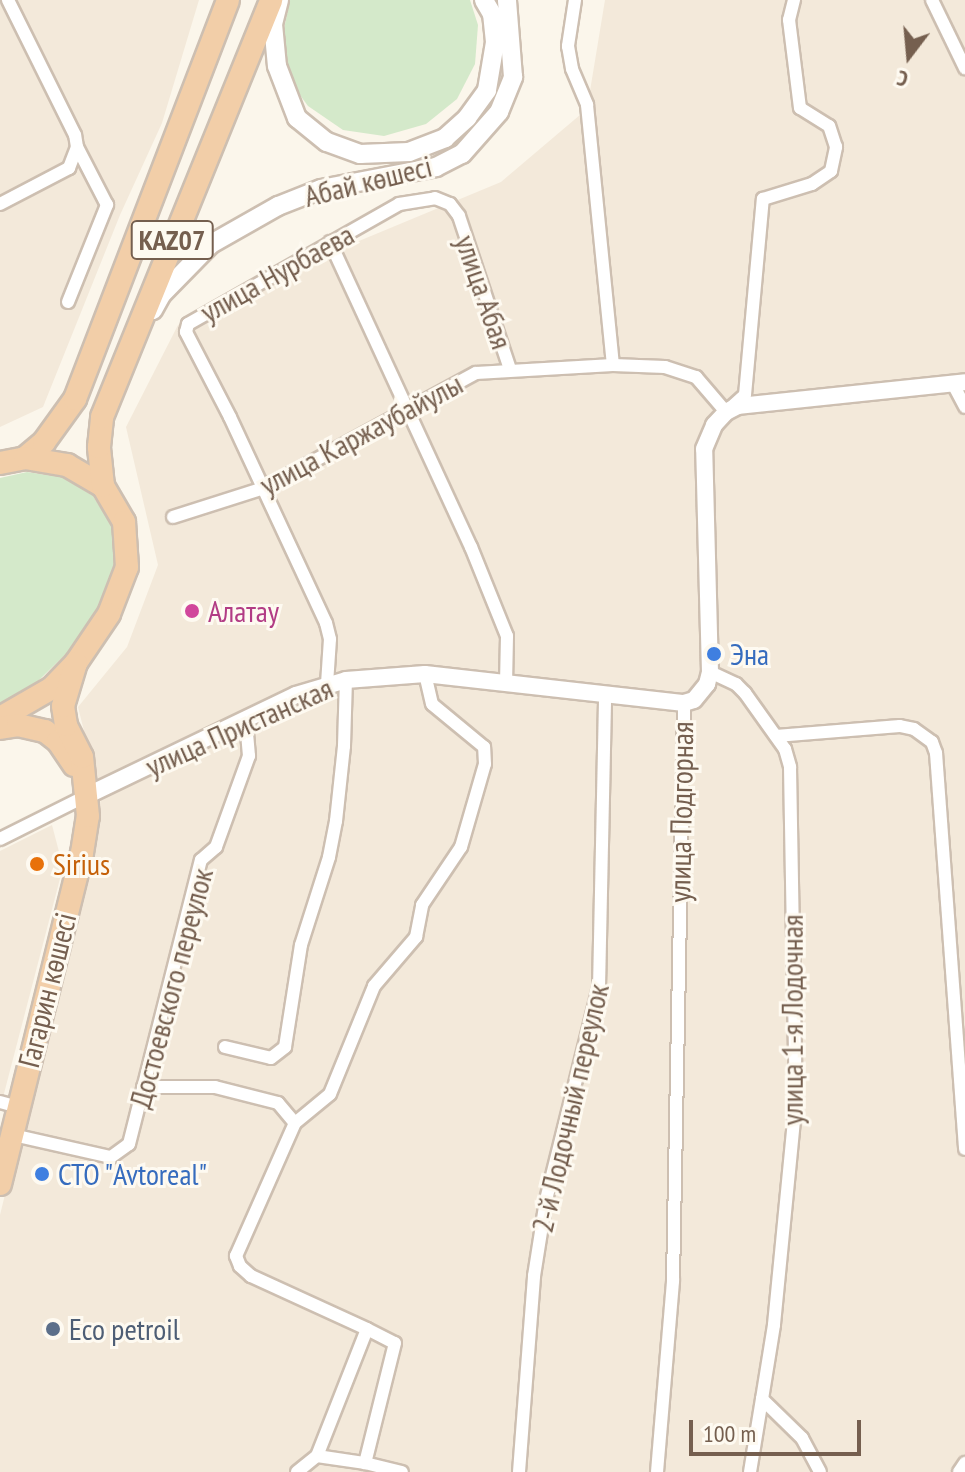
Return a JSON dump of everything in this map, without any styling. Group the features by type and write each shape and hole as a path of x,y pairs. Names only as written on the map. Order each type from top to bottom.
{"highway":[{"name":"KAZ07","path":"0,718 52,688 76,663 109,614 127,567 124,522 103,486 99,447 102,417 271,0"},
{"name":"KAZ07","path":"25,458 44,442 75,399 224,6"},
{"name":"KAZ07","path":"0,463 25,458 67,465 103,486"},
{"name":"KAZ07","path":"76,663 63,706 66,725 82,757 86,796"},
{"name":"KAZ07","path":"0,728 18,725 45,731 58,741 73,764 86,796"},
{"name":"Гагарин көшесі","path":"0,1184 13,1135 9,1104 82,853 88,816 86,796"}],"main road":[{"name":"Абай көшесі","path":"279,0 273,24 277,66 297,118 327,142 360,154 409,152 445,138 467,118 487,90 495,42 492,14 484,0"},
{"name":"Абай көшесі","path":"123,360 162,294 211,244 278,206 321,189 436,167 462,154 499,112 513,77 507,0"}],"street":[{"path":"8,0 107,205 68,302"},
{"path":"575,0 568,46 572,69 587,105 613,365"},
{"path":"710,672 704,449 714,425 745,395 763,199 812,184 831,171 836,147 829,126 800,108 789,20 794,0"},
{"path":"932,0 965,68"},
{"path":"0,204 69,168 76,141"},
{"name":"улица Нурбаева","path":"264,488 186,332 194,318 399,204 443,201 450,204 459,216"},
{"name":"улица Абая","path":"459,216 510,369"},
{"path":"330,242 408,409 507,636 506,683"},
{"name":"улица Каржаубайулы","path":"173,517 264,488 476,373 613,365 682,371 708,387 726,412"},
{"path":"726,412 738,406 959,383 965,407"},
{"path":"264,488 326,623 330,639 327,684"},
{"name":"улица Подгорная","path":"657,1472 673,1281 684,703 701,693 710,672"},
{"name":"улица 1-я Лодочная","path":"710,672 736,684 785,749 790,767 796,1100 774,1325 750,1472"},
{"path":"365,1463 395,1343 251,1276 240,1266 236,1256 295,1123 330,1094 374,986 416,937 422,905 461,847 485,764 484,747 432,704 425,674"},
{"name":"улица Пристанская","path":"0,839 246,718 327,684 346,680 425,674 684,703"},
{"path":"225,1047 271,1058 285,1047 301,945 329,857 336,821 344,746 346,680"},
{"name":"2-й Лодочный переулок","path":"519,1472 534,1276 546,1200 599,988 605,694"},
{"name":"Достоевского переулок","path":"13,1135 111,1157 119,1155 129,1144 201,860 216,847 249,756 246,718"},
{"path":"776,736 900,726 914,729 932,742 936,753 962,1075 965,1149"},
{"path":"143,1087 215,1087 278,1103 295,1123"},
{"path":"297,1472 317,1456 367,1329"},
{"path":"762,1399 802,1438 820,1472"},
{"path":"317,1456 402,1472"},
{"path":"959,1472 965,1463"}],"shaded area":[{"path":"0,0 199,0 162,123 120,215 43,407 0,427"},
{"path":"605,0 965,0 965,1472 0,1472 0,1215 101,799 78,707 127,647 158,565 126,427 178,325 306,263 501,182 587,109"},
{"path":"52,825 63,867 0,1109 0,851"}],"green space":[{"path":"290,0 470,0 478,25 475,64 457,99 426,124 384,136 343,130 308,106 291,83 280,48"},
{"path":"27,472 67,478 93,496 112,526 117,563 104,605 78,642 33,686 0,704 0,478"}],"place":[{"name":"Алатау","path":"192,611"},
{"name":"Эна","path":"714,654"},
{"name":"Sirius","path":"37,864"},
{"name":"СТО \"Avtoreal\"","path":"42,1174"},
{"name":"Eco petroil","path":"53,1329"}]}
